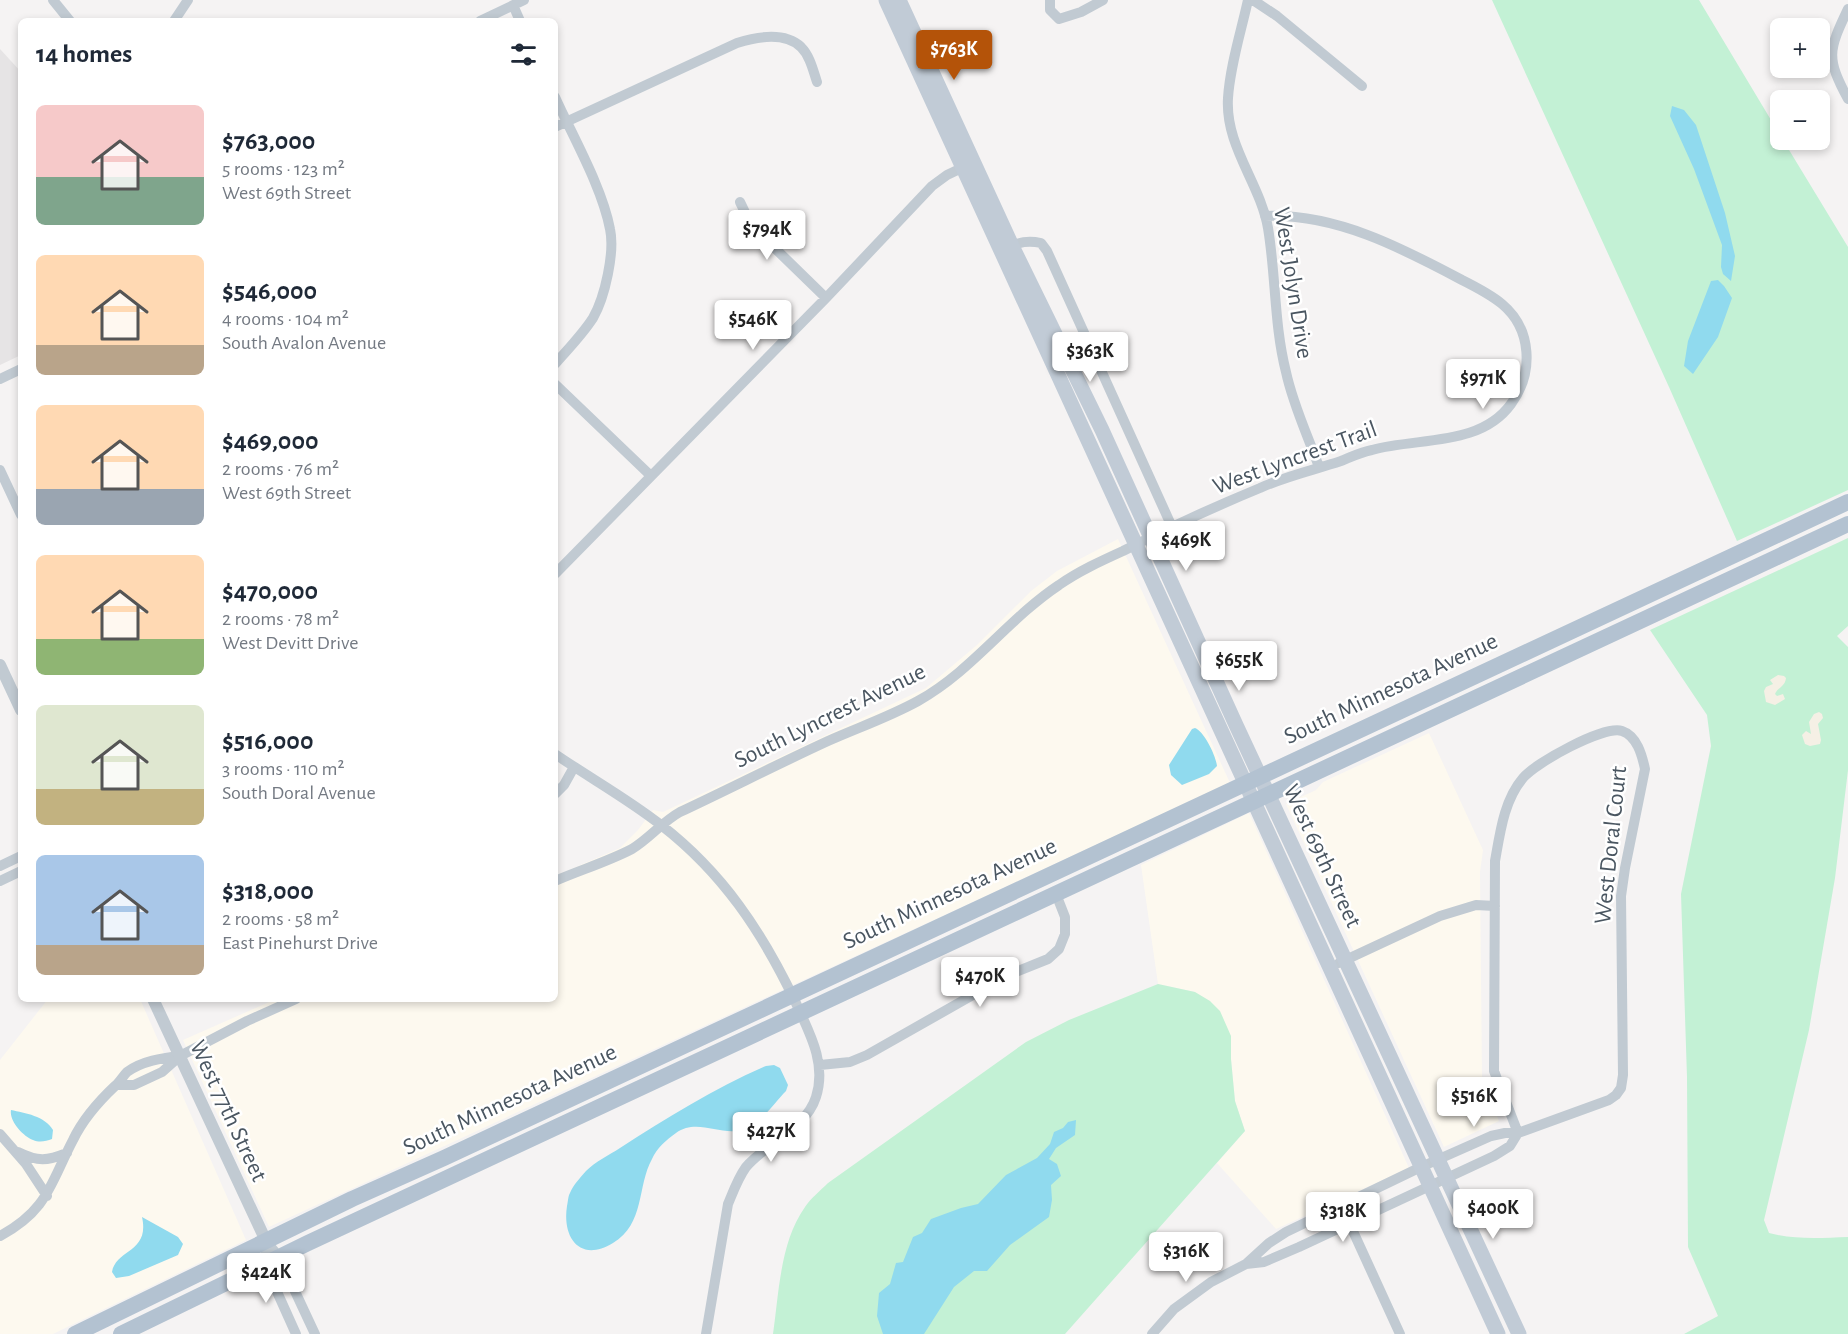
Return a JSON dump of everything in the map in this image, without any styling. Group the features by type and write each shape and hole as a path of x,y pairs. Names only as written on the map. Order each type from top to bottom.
{"main road":[{"name":"West 69th Street","path":"886,0 969,165"},
{"name":"West 69th Street","path":"899,0 969,165 1137,544 1253,780 1270,796 1519,1334"},
{"name":"West 69th Street","path":"1007,248 1102,430 1152,537 1253,780 1253,803 1498,1334"},
{"name":"South Minnesota Avenue","path":"75,1334 266,1241 1848,502"},
{"name":"South Minnesota Avenue","path":"272,1261 1848,524"},
{"path":"121,1334 272,1261"}],"street":[{"path":"53,0 68,18"},
{"path":"176,18 188,0"},
{"path":"486,18 524,0"},
{"path":"1050,0 1050,10 1059,19 1081,12 1103,0"},
{"name":"West Jolyn Drive","path":"1248,0 1228,98 1229,119 1236,144 1268,227 1276,315 1285,371 1320,467"},
{"path":"1253,0 1277,16 1362,86"},
{"path":"513,5 519,18"},
{"path":"1848,9 1831,48 1834,74 1848,99"},
{"path":"558,125 737,43 760,36 780,38 800,46 810,61 817,82"},
{"path":"558,104 603,203 611,231 609,263 594,316 558,361"},
{"path":"558,571 826,298 932,186 946,175 969,165"},
{"path":"740,202 751,225 826,298"},
{"name":"West Lyncrest Trail","path":"1152,537 1263,486 1376,448 1441,440 1485,426 1502,415 1523,384 1528,358 1525,338 1516,320 1503,305 1483,291 1398,248 1342,226 1265,216"},
{"path":"1007,248 1031,241 1041,243 1047,251 1172,527"},
{"path":"0,379 18,370"},
{"path":"558,387 651,475"},
{"path":"0,470 18,509"},
{"name":"South Lyncrest Avenue","path":"558,880 612,859 634,847 680,812 918,701 972,662 1016,620 1057,586 1082,571 1152,537"},
{"path":"0,665 18,704"},
{"name":"West Doral Court","path":"1615,730 1627,734 1638,748 1645,769 1621,896 1623,1075 1621,1088 1610,1100 1518,1133 1494,1071 1495,906 1495,861 1501,831 1509,804 1523,778 1543,761 1603,732 1615,730"},
{"path":"558,756 661,825 693,852 732,895 755,926 792,995 811,1036 820,1065 815,1100 794,1128 762,1152 746,1168 736,1185 728,1204 706,1334"},
{"path":"558,791 574,767"},
{"path":"0,866 18,857"},
{"path":"0,881 18,873"},
{"path":"820,1065 850,1062 867,1055 1008,975 1048,959 1059,949 1065,934 1065,917 1056,894"},
{"path":"1329,968 1440,916 1476,905 1495,906"},
{"name":"West 77th Street","path":"154,1002 266,1241 296,1334"},
{"path":"0,1236 22,1223 47,1196 72,1140 92,1109 128,1072 156,1059 180,1056 289,1002"},
{"path":"1152,1334 1174,1309 1211,1282 1246,1264 1269,1243 1286,1232 1421,1167 1491,1137 1504,1132 1518,1133 1510,1146 1494,1156 1349,1225 1264,1262 1246,1264"},
{"path":"0,1134 47,1196"},
{"path":"15,1151 40,1160 48,1160 68,1153"},
{"path":"1341,1205 1400,1334"},
{"name":"West 77th Street","path":"266,1241 272,1261 315,1334"}],"shaded area":[{"path":"0,49 18,69 18,356 0,365"},
{"path":"1118,539 1230,783 269,1227 183,1040 269,1002 558,1002 558,875 620,848 653,810 663,812 926,688 977,645 1031,591 1057,571"},
{"path":"1429,733 1483,850 1480,872 1482,1080 1499,1121 1444,1147 1286,804 1316,790 1323,782"},
{"path":"1249,813 1409,1168 1276,1229 1217,1163 1245,1131 1235,1101 1231,1036 1195,992 1158,984 1141,865"},
{"path":"46,1002 141,1002 246,1240 53,1334 0,1334 0,1060"}],"green space":[{"path":"1492,0 1699,0 1770,118 1770,150 1789,150 1848,247 1848,490 1737,541"},
{"path":"1848,538 1848,626 1837,636 1848,647 1848,770 1835,878 1809,1030 1764,1220 1769,1233 1808,1238 1848,1237 1848,1334 1684,1334 1718,1316 1688,1247 1687,1077 1681,894 1711,746 1707,715 1650,630"},
{"path":"1158,984 1195,992 1210,1001 1220,1011 1231,1036 1235,1101 1245,1131 1065,1334 773,1334 782,1268 790,1236 805,1207 828,1183 1026,1042 1069,1020"}],"sand":[{"path":"1778,675 1786,678 1775,694 1777,696 1783,694 1785,699 1775,705 1766,702 1764,691 1766,687 1773,684 1770,680"},
{"path":"1819,712 1823,718 1818,724 1820,744 1810,746 1805,744 1802,735 1806,731 1811,734 1809,722 1814,714"}],"water":[{"path":"1672,106 1684,110 1696,125 1725,213 1735,256 1731,281 1723,274 1722,245 1694,169 1670,116"},
{"path":"1718,280 1732,298 1718,337 1693,374 1684,366 1688,341 1711,281"},
{"path":"1195,728 1209,744 1217,766 1209,774 1182,785 1171,775 1169,765 1192,729"},
{"path":"774,1065 780,1068 788,1085 786,1091 761,1119 742,1130 725,1131 692,1127 676,1133 654,1155 647,1170 635,1215 623,1235 613,1243 591,1250 583,1249 576,1244 567,1228 568,1197 586,1171 655,1126 710,1094 766,1066"},
{"path":"11,1110 45,1121 53,1130 52,1139 38,1141 25,1135 14,1123"},
{"path":"1076,1120 1075,1135 1056,1148 1049,1159 1057,1164 1061,1176 1051,1185 1052,1200 1049,1217 1010,1245 987,1271 974,1271 954,1287 924,1334 883,1334 877,1316 879,1293 890,1284 896,1263 903,1262 913,1237 922,1233 931,1219 978,1204 1006,1175 1037,1158 1050,1144 1054,1132 1063,1128 1068,1122"},
{"path":"142,1217 178,1237 183,1244 178,1255 129,1276 116,1278 112,1272 115,1265 141,1238"}]}
